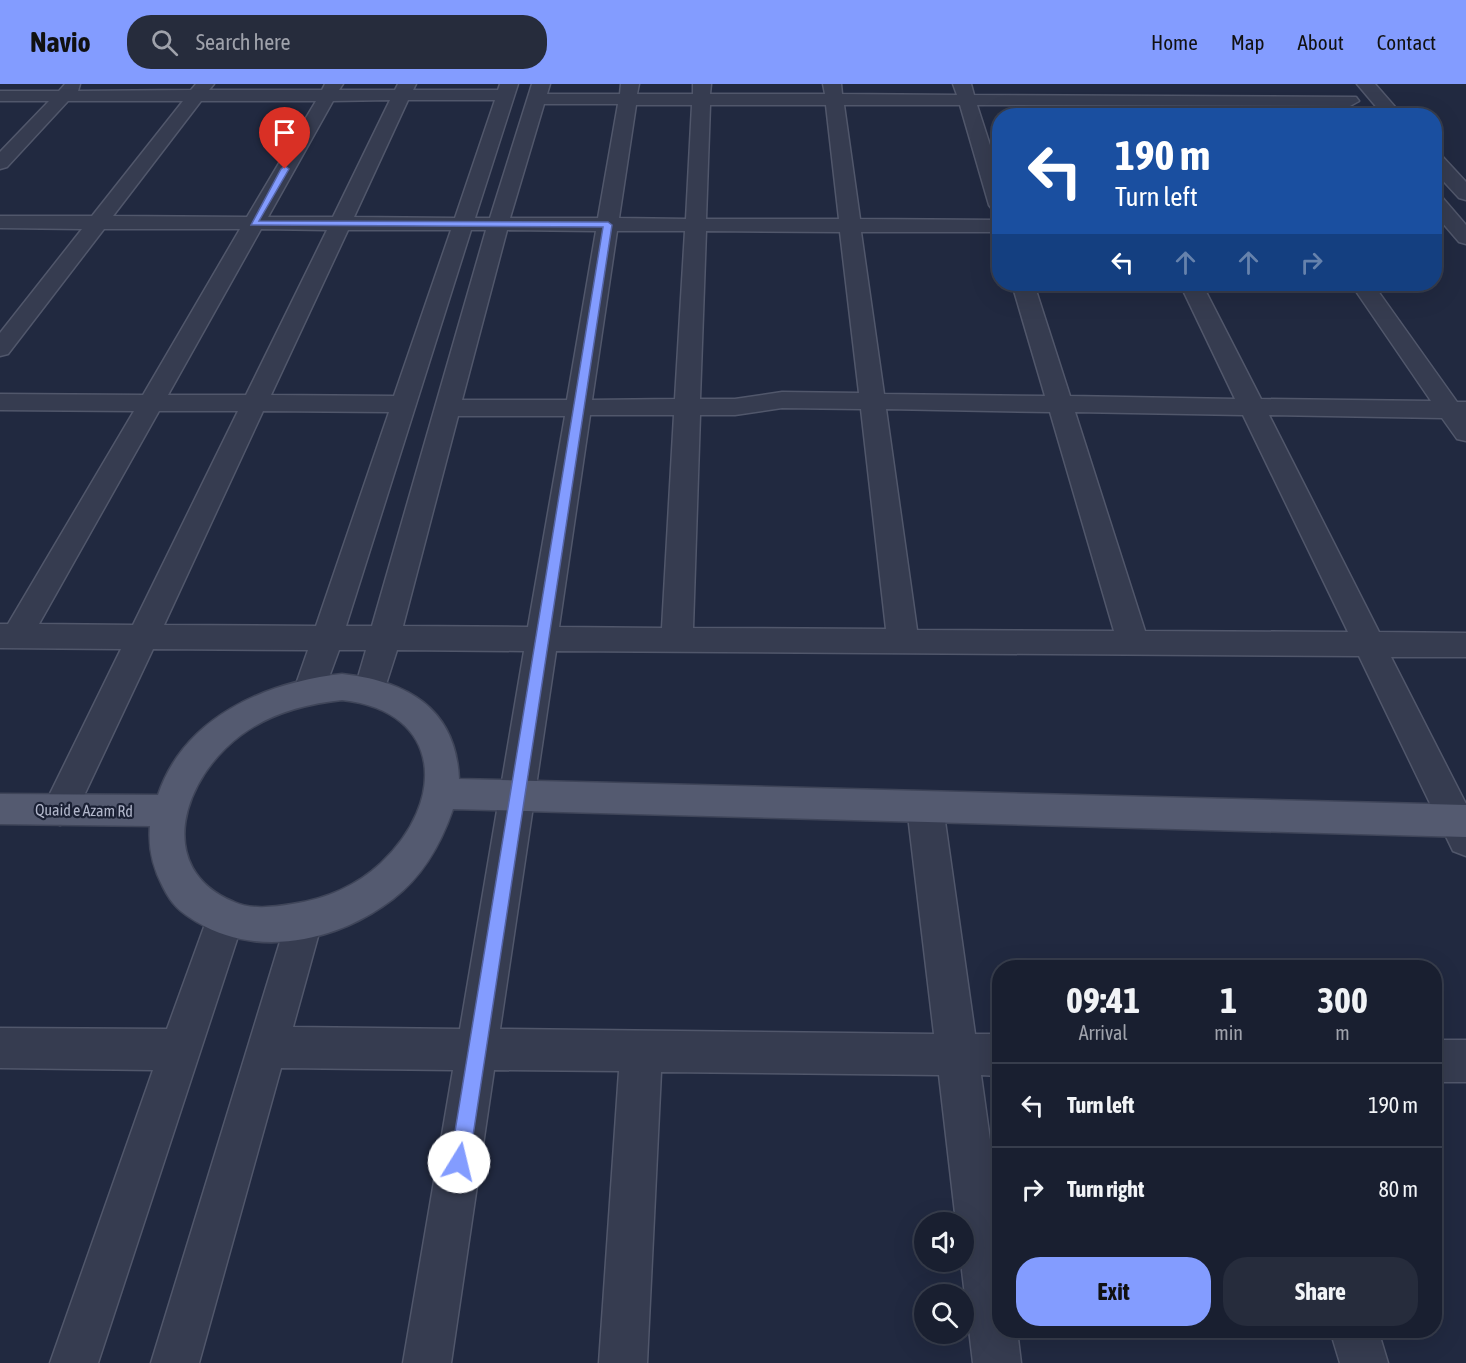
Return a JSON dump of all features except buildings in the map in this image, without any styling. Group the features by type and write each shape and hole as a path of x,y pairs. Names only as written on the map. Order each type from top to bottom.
{"main road":[{"path":"342,687 370,691 403,704 428,727 442,758 442,794 429,831 403,866 367,896 323,917 264,927 225,918 186,893 166,855 168,811 184,773 213,739 249,713 290,695 310,690 342,687"},
{"path":"442,794 925,807 1463,827"},
{"name":"Quaid e Azam Rd","path":"0,809 168,811"}],"street":[{"path":"1223,84 1240,108"},
{"path":"1336,84 1356,108"},
{"path":"1366,84 1387,108"},
{"path":"0,96 69,90 507,89 310,690"},
{"path":"0,163 69,90"},
{"path":"0,349 201,90"},
{"path":"8,636 151,403 331,90"},
{"path":"60,810 405,90"},
{"path":"370,691 498,225 539,92 964,92 1100,100 1350,100"},
{"path":"427,1363 629,92"},
{"path":"677,640 701,92"},
{"path":"833,92 903,641"},
{"path":"964,92 992,182"},
{"path":"1442,168 1466,194"},
{"path":"1442,209 1463,231"},
{"path":"0,222 992,226"},
{"path":"1442,228 1463,231"},
{"path":"1025,291 1133,643"},
{"path":"1194,291 1369,644 1463,827"},
{"path":"1367,291 1458,409 1466,433"},
{"path":"448,408 735,407 782,400 1458,409"},
{"path":"0,402 404,404"},
{"path":"8,636 1466,645"},
{"path":"925,807 992,1324"},
{"path":"74,1363 225,918"},
{"path":"175,1363 303,922"},
{"path":"267,1047 992,1055"},
{"path":"0,1048 180,1050"},
{"path":"623,1363 641,1051"},
{"path":"1442,1061 1466,1061"},
{"path":"994,1338 997,1363"},
{"path":"1356,1338 1364,1363"}],"route":[{"path":"285,169 254,224 608,225 459,1162"}]}
